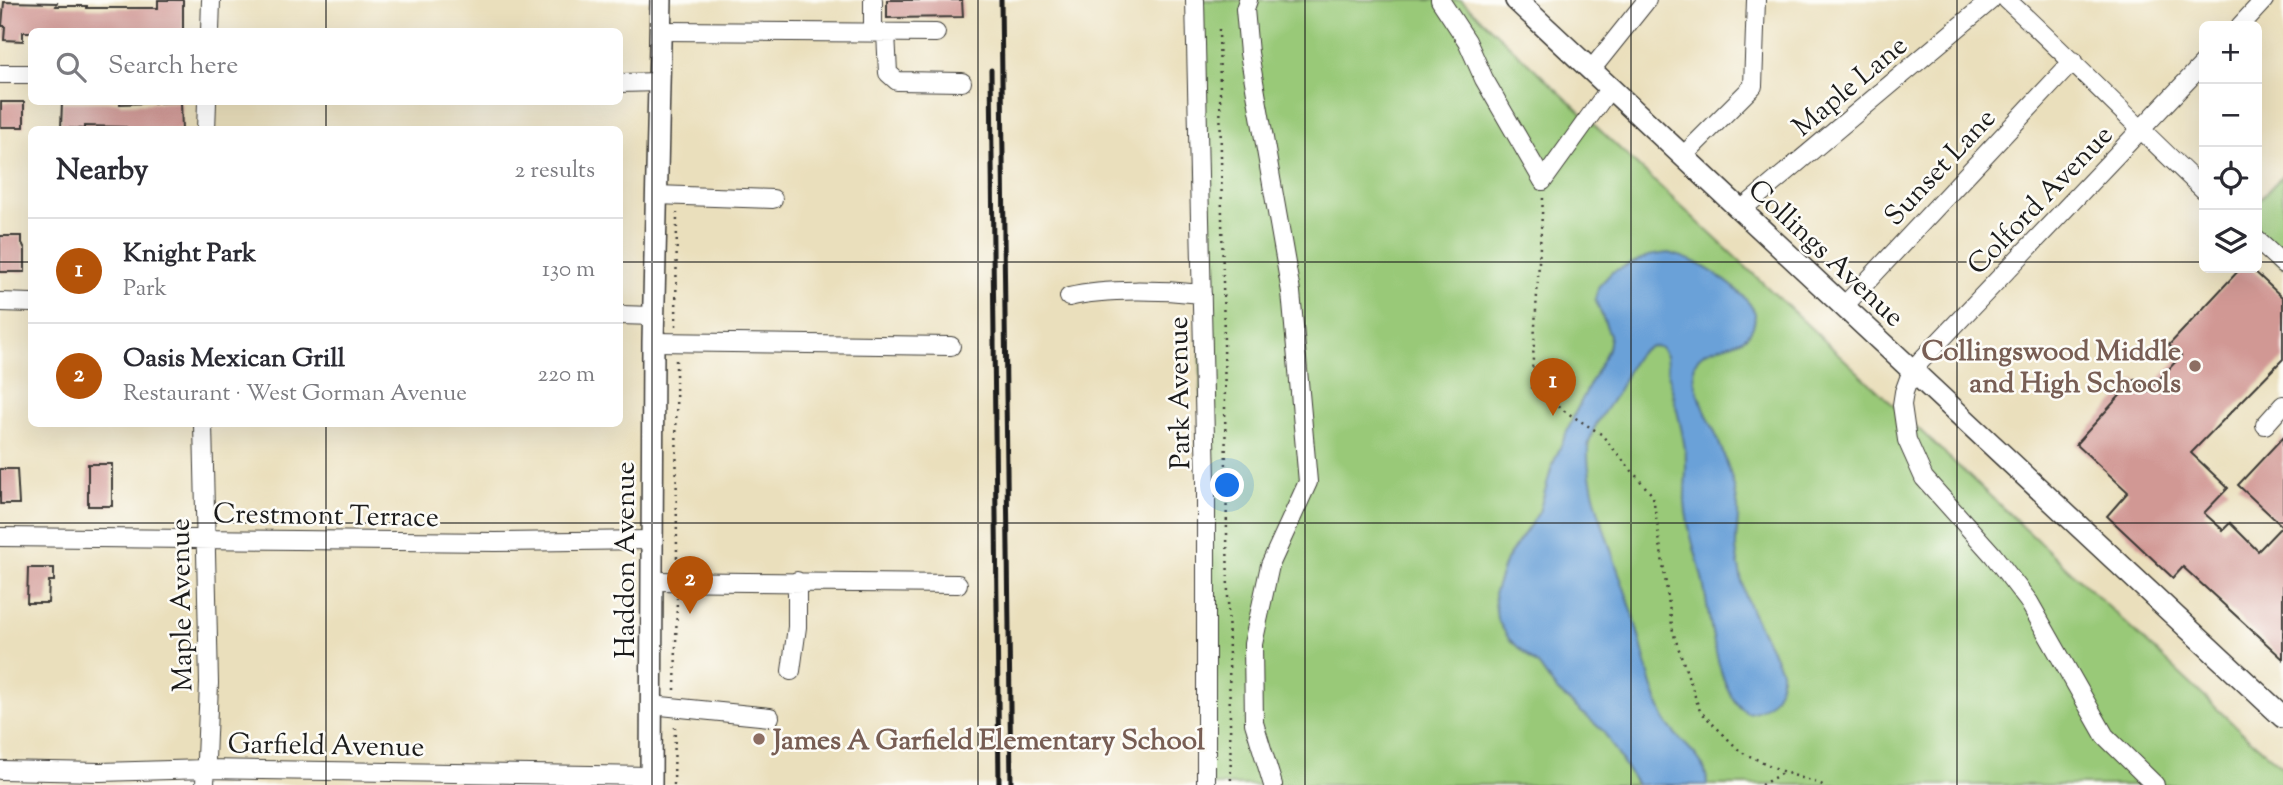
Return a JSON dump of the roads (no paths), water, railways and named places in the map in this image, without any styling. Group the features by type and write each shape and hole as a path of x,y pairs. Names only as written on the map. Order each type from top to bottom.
{"main road":[{"name":"Haddon Avenue","path":"651,781 653,342 661,0"},
{"name":"Collings Avenue","path":"1516,0 2283,717"}],"street":[{"path":"210,28 211,0"},
{"path":"873,0 888,73 897,81 962,82"},
{"name":"Park Avenue","path":"1195,0 1206,482 1206,785"},
{"path":"1248,0 1245,9 1249,53 1292,292 1308,482 1270,565 1253,644 1254,723 1273,785"},
{"path":"1440,0 1467,41 1484,79 1543,181 1610,88"},
{"path":"1591,70 1647,0"},
{"path":"1683,156 1753,86 1756,0"},
{"name":"Maple Lane","path":"1741,210 1990,0"},
{"path":"2007,0 2199,185"},
{"path":"2244,21 2264,0"},
{"path":"661,31 936,33"},
{"name":"Sunset Lane","path":"1844,306 2073,61"},
{"name":"Colford Avenue","path":"1912,370 2199,68"},
{"path":"0,74 28,74"},
{"path":"623,83 659,82"},
{"path":"206,126 207,105"},
{"path":"656,195 773,199"},
{"path":"2262,245 2283,264"},
{"path":"1069,296 1102,292 1164,291 1202,294"},
{"path":"0,302 28,303"},
{"path":"623,315 654,316"},
{"path":"653,342 950,346"},
{"path":"1912,370 1902,405 1907,440 1924,478 1993,555 2029,602 2105,736 2155,785"},
{"path":"2265,425 2283,405"},
{"name":"Maple Avenue","path":"203,427 209,684 205,777"},
{"name":"Crestmont Terrace","path":"0,537 496,542 651,540"},
{"path":"652,581 958,584"},
{"path":"791,671 797,627 797,581"},
{"path":"651,705 770,718"},
{"name":"Garfield Avenue","path":"0,770 97,778 651,781"}],"water":[{"path":"1668,253 1691,261 1717,275 1740,293 1755,313 1753,326 1747,335 1739,341 1700,356 1694,372 1698,392 1735,490 1738,507 1736,549 1745,593 1781,670 1780,686 1769,704 1748,713 1737,704 1721,670 1704,585 1687,521 1685,450 1666,356 1661,348 1646,348 1635,358 1595,428 1589,443 1588,460 1597,505 1660,708 1670,728 1703,765 1707,785 1637,785 1603,731 1556,690 1539,666 1509,639 1497,619 1494,594 1506,560 1539,512 1552,466 1575,413 1608,349 1610,335 1595,299 1599,286 1612,272 1648,256"}],"railway":[{"path":"1001,0 1011,785"},
{"path":"991,70 999,785"}],"place":[{"name":"Collingswood Middle and High Schools","path":"2195,366"},
{"name":"Knight Park","path":"1553,416"},
{"name":"Oasis Mexican Grill","path":"690,614"},
{"name":"James A Garfield Elementary School","path":"759,739"}]}
